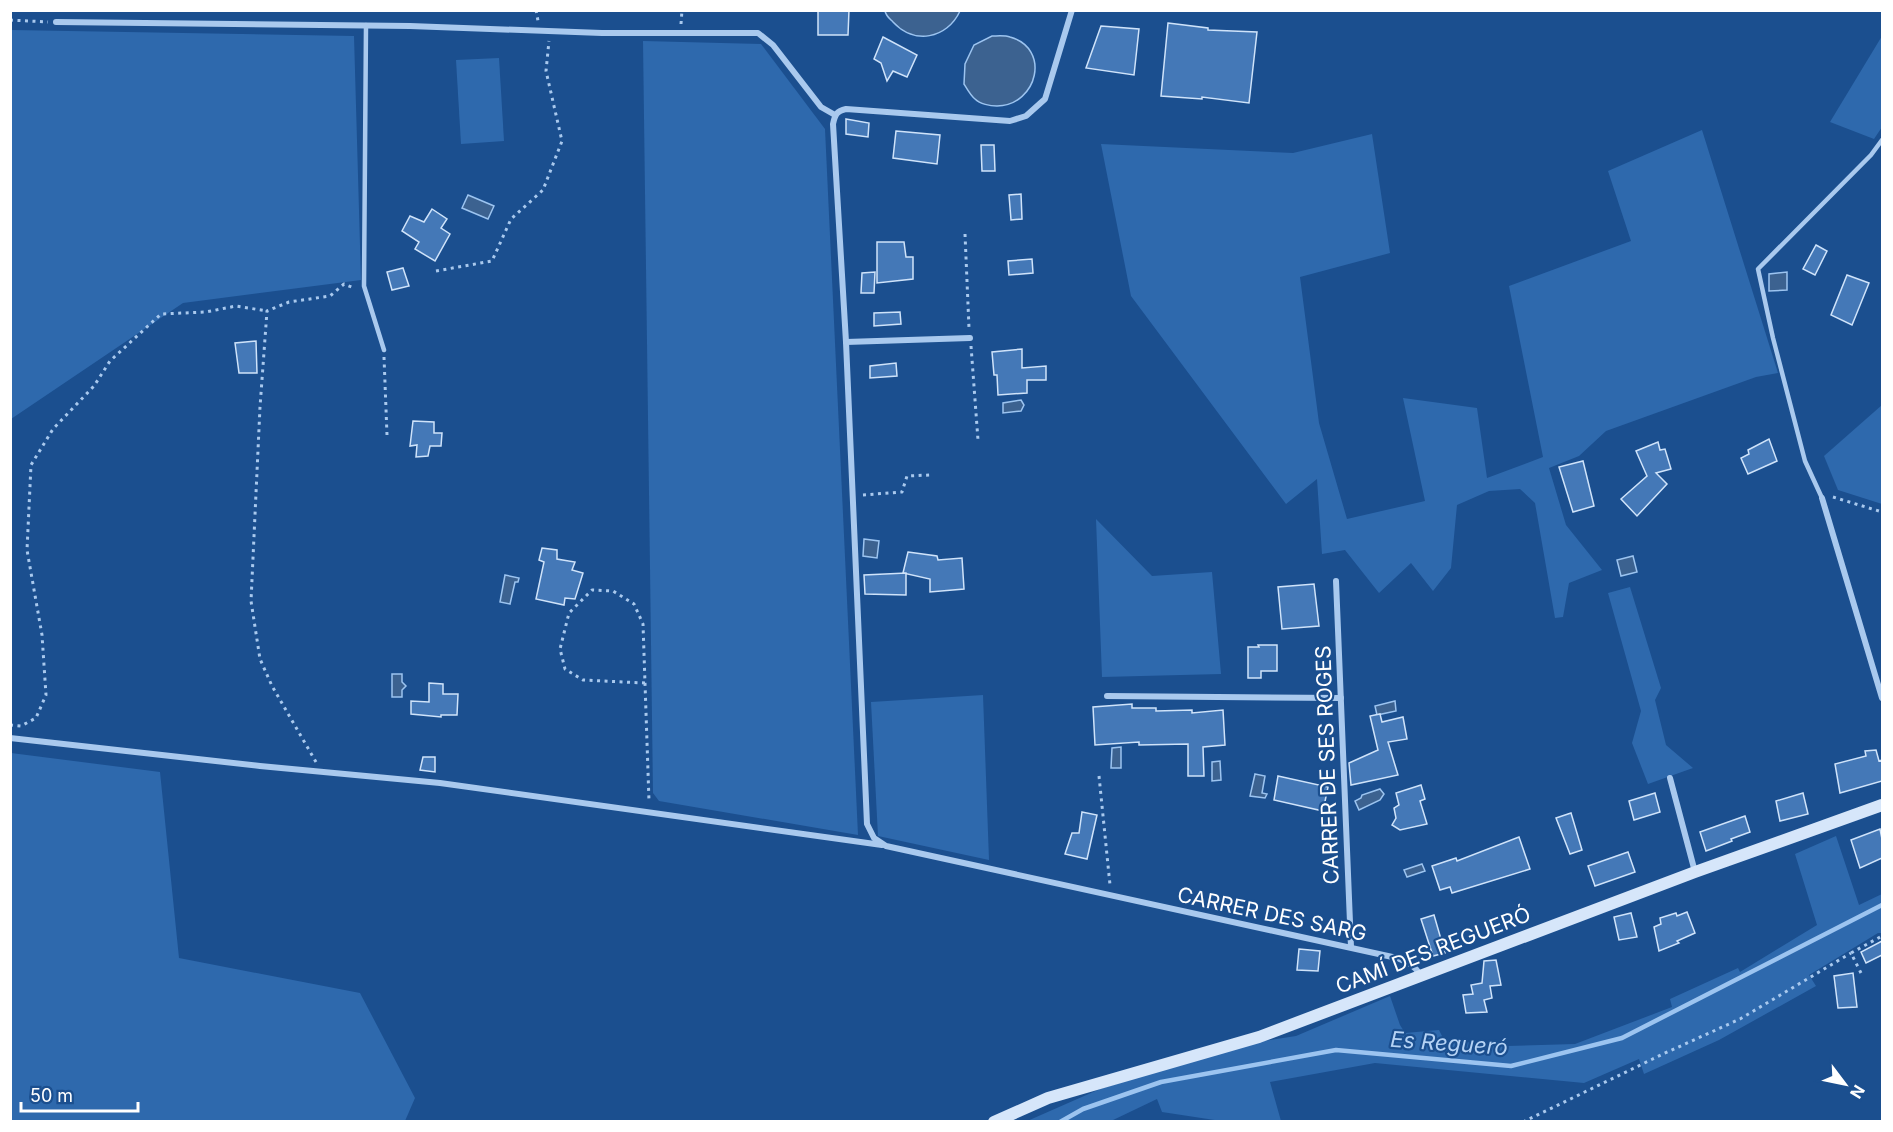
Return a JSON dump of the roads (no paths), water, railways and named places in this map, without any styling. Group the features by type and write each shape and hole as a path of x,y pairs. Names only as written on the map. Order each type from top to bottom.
{"street":[{"path":"886,846 874,838 867,824 846,342 833,124 835,115 839,110 846,109 1010,121 1026,116 1045,99 1072,10"},
{"path":"56,22 366,25 549,31 758,33 773,45 821,106 835,115"},
{"path":"846,342 970,338"},
{"path":"1822,498 1882,698"},
{"name":"CARRER DE SES ROGES","path":"1336,581 1351,947"},
{"path":"1107,696 1341,698"},
{"name":"CARRER DES SARG","path":"10,738 440,783 886,846 1397,958 1410,963 1420,975"},
{"path":"1670,778 1695,872"},
{"name":"CAMÍ DES REGUERÓ","path":"994,1122 1048,1098 1259,1037 1695,872 1882,805"}],"lane":[{"path":"366,25 364,286 384,350"},
{"path":"1822,498 1806,461 1773,338 1758,269 1871,155 1882,140"}],"waterway":[{"name":"Es Regueró","path":"1060,1122 1083,1109 1161,1082 1336,1050 1511,1066 1622,1038 1882,905"}]}
